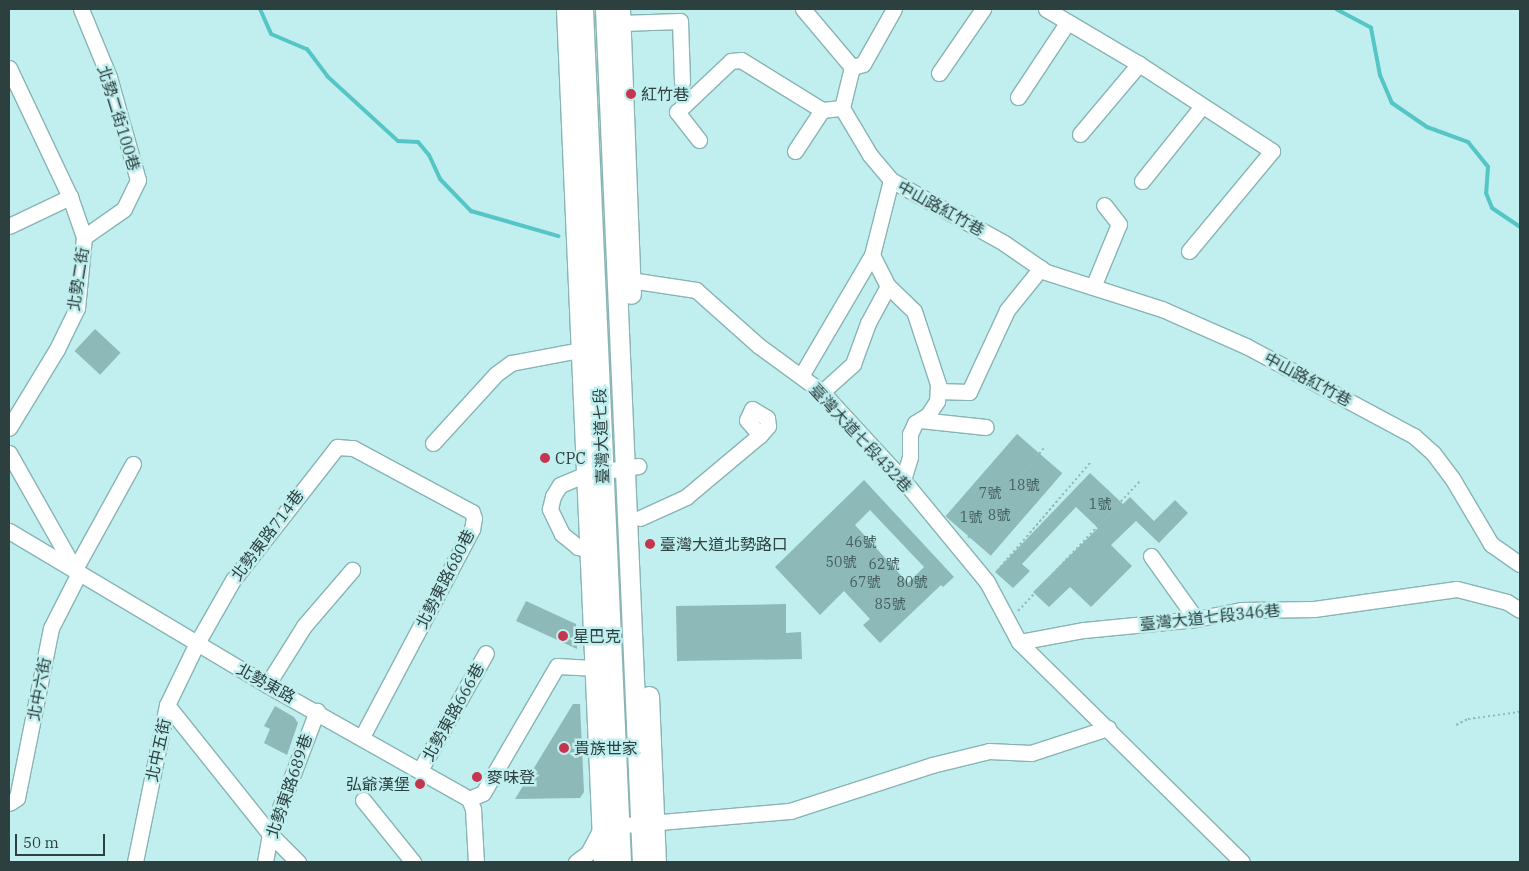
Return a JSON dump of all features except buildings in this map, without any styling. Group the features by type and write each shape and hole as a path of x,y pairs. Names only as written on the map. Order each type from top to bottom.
{"main road":[{"name":"臺灣大道七段","path":"566,9 580,350 594,472"},
{"name":"臺灣大道七段","path":"583,9 594,472 611,826 603,862"},
{"name":"臺灣大道七段","path":"605,9 632,467 648,824 656,862"},
{"name":"臺灣大道七段","path":"620,16 630,280 632,467 640,518 648,824 642,862"},
{"name":"臺灣大道七段","path":"598,552 593,668 611,826 620,862"}],"street":[{"name":"北勢二街100巷","path":"81,9 109,77 138,180 124,209 84,236"},
{"path":"803,9 852,67"},
{"path":"852,67 863,64 894,9"},
{"path":"939,73 983,9"},
{"path":"1046,9 1139,64 1272,151 1189,251"},
{"path":"620,16 680,21 682,82"},
{"path":"1018,96 1067,23"},
{"path":"699,140 677,112 731,61 741,60 822,110 842,108 852,67"},
{"path":"1080,134 1139,64"},
{"name":"北勢二街","path":"9,68 70,197 84,236 77,308 57,349 9,428"},
{"path":"1142,181 1202,106"},
{"name":"中山路紅竹巷","path":"842,108 870,155 891,180 1004,244 1041,268 1162,309 1246,346 1414,436 1433,453 1452,478 1491,544 1520,564"},
{"path":"795,151 822,110"},
{"name":"中山路紅竹巷","path":"802,376 872,255 891,180"},
{"path":"9,226 70,197"},
{"path":"1093,287 1119,224 1104,205"},
{"path":"872,255 888,286 914,311 922,326 938,391 937,402 928,415 920,420 910,434 910,457 903,480"},
{"path":"938,391 969,392 1007,310 1041,268"},
{"name":"臺灣大道七段432巷","path":"630,280 696,290 759,346 822,392 903,480 987,582 1019,642"},
{"path":"822,392 853,364 868,323 888,286"},
{"path":"433,443 496,374 512,363 580,350"},
{"path":"920,420 986,428"},
{"path":"640,518 686,497 760,435"},
{"name":"北勢東路714巷","path":"196,643 233,580 320,465 337,447 353,448"},
{"name":"北勢東路680巷","path":"353,448 472,512 474,518 472,529 362,737"},
{"path":"9,453 77,572"},
{"name":"北中六街","path":"9,803 18,798 51,628 77,572 133,464"},
{"path":"598,552 562,534 550,509 553,496 560,485 594,472 632,467"},
{"name":"北勢東路","path":"9,531 267,685 317,710 469,799"},
{"path":"1151,556 1196,619"},
{"path":"267,685 304,626 352,570"},
{"name":"臺灣大道七段346巷","path":"1019,642 1084,630 1196,619 1241,610 1314,609 1457,589 1507,602 1520,610"},
{"path":"1019,642 1242,862"},
{"name":"北中五街","path":"135,862 168,706 196,643"},
{"name":"北勢東路666巷","path":"420,770 486,653"},
{"path":"476,862 473,809 469,799 482,793 557,666 593,668"},
{"path":"168,706 270,834 298,862"},
{"name":"北勢東路689巷","path":"265,862 270,834 317,710"},
{"path":"576,862 588,853 611,826 790,811 932,765 989,751 1032,753 1108,728"},
{"path":"364,800 413,862"}],"path":[{"path":"958,549 1046,447"},
{"path":"987,582 1090,463"},
{"path":"1008,622 1140,481"},
{"path":"1456,724 1468,719 1520,712"}],"waterway":[{"path":"260,9 271,34 307,49 327,76 398,141 418,142 429,155 440,179 471,211 558,236"},
{"path":"1336,9 1371,28 1380,75 1392,103 1427,127 1468,142 1488,167 1486,193 1492,208 1520,227"}],"place":[{"name":"紅竹巷","path":"631,94"},
{"name":"CPC","path":"545,458"},
{"name":"臺灣大道北勢路口","path":"650,544"},
{"name":"星巴克","path":"563,636"},
{"name":"貴族世家","path":"564,748"},
{"name":"麥味登","path":"477,777"},
{"name":"弘爺漢堡","path":"420,784"}]}
